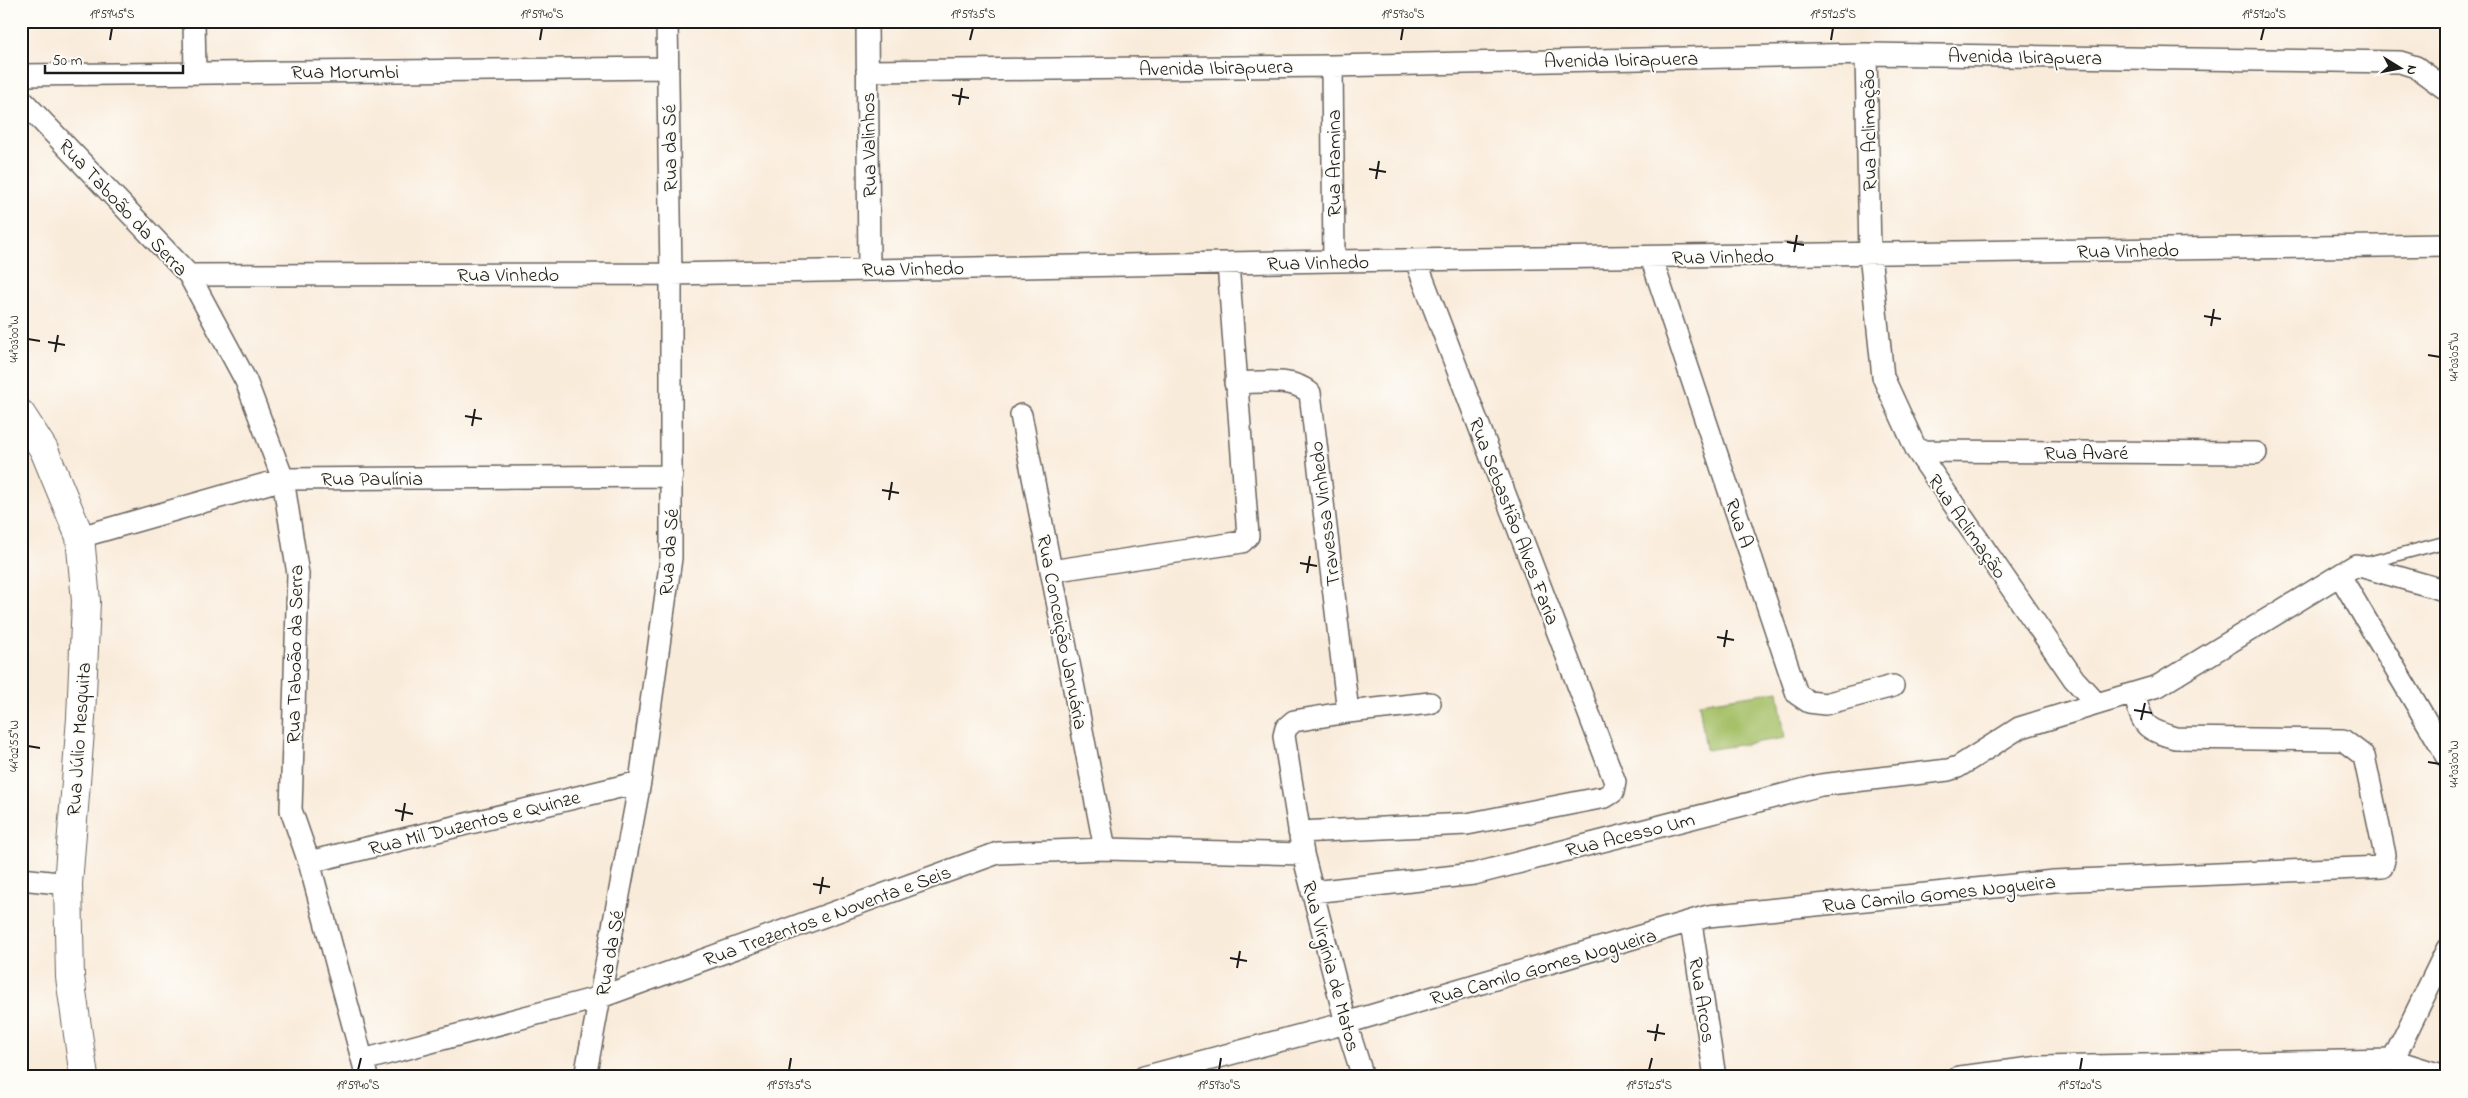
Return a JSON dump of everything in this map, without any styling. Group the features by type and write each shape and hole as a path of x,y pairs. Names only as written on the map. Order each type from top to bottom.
{"main road":[{"name":"Rua Júlio Mesquita","path":"21,414 44,450 80,537 86,601 81,718 68,884 70,977 84,1077"}],"street":[{"path":"194,21 195,72"},
{"name":"Rua da Sé","path":"585,1077 640,782 671,558 671,274 667,21"},
{"name":"Rua Valinhos","path":"867,21 866,71 870,269"},
{"name":"Avenida Ibirapuera","path":"866,71 1332,66 1866,54 2400,62 2416,67 2443,87 2447,85"},
{"name":"Rua Aclimação","path":"1866,54 1870,254 1883,377 1917,451 2074,679 2097,704"},
{"name":"Rua Aramina","path":"1332,66 1334,261"},
{"name":"Rua Morumbi","path":"21,74 668,68"},
{"name":"Rua Taboão da Serra","path":"22,101 189,275 246,381 283,479 298,574 291,810 309,862 365,1068"},
{"name":"Rua Vinhedo","path":"189,275 671,274 1334,261 2447,245"},
{"name":"Rua A","path":"1651,257 1797,694 1808,702 1825,704 1893,686"},
{"name":"Rua Sebastião Alves Faria","path":"1299,832 1467,824 1605,797 1613,792 1615,782 1416,261"},
{"path":"1051,572 1242,542 1248,536 1235,383 1228,263"},
{"name":"Travessa Vinhedo","path":"1235,383 1292,383 1303,387 1310,393 1348,712"},
{"name":"Rua Conceição Januária","path":"1021,415 1105,849"},
{"name":"Rua Avaré","path":"1917,451 2256,453"},
{"name":"Rua Paulínia","path":"80,537 283,479 672,476"},
{"path":"2097,704 2158,686 2348,570 2447,591"},
{"path":"2348,570 2447,756"},
{"name":"Rua Camilo Gomes Nogueira","path":"1144,1077 1346,1024 1692,923 1708,916 2054,881 2382,867 2385,855 2364,756 2343,740 2175,738 2153,731 2142,721 2134,693"},
{"path":"1303,854 1284,736 1286,728 1294,721 1348,712 1430,703"},
{"name":"Rua Acesso Um","path":"1312,892 1474,874 1821,785 1948,770 1958,767 2019,728 2097,704"},
{"name":"Rua Mil Duzentos e Quinze","path":"309,862 640,782"},
{"name":"Rua Trezentos e Noventa e Seis","path":"365,1068 601,997 998,853 1105,849 1303,854"},
{"name":"Rua Virgínia de Matos","path":"1303,854 1346,1024 1363,1077"},
{"path":"21,880 68,884"},
{"name":"Rua Arcos","path":"1692,923 1715,1077"},
{"path":"2393,1060 2447,949"},
{"path":"1971,1076 2040,1067 2393,1060 2447,1077"}],"lane":[{"path":"2348,570 2447,540"}],"green space":[{"path":"1778,691 1785,738 1706,750 1699,703"}]}
